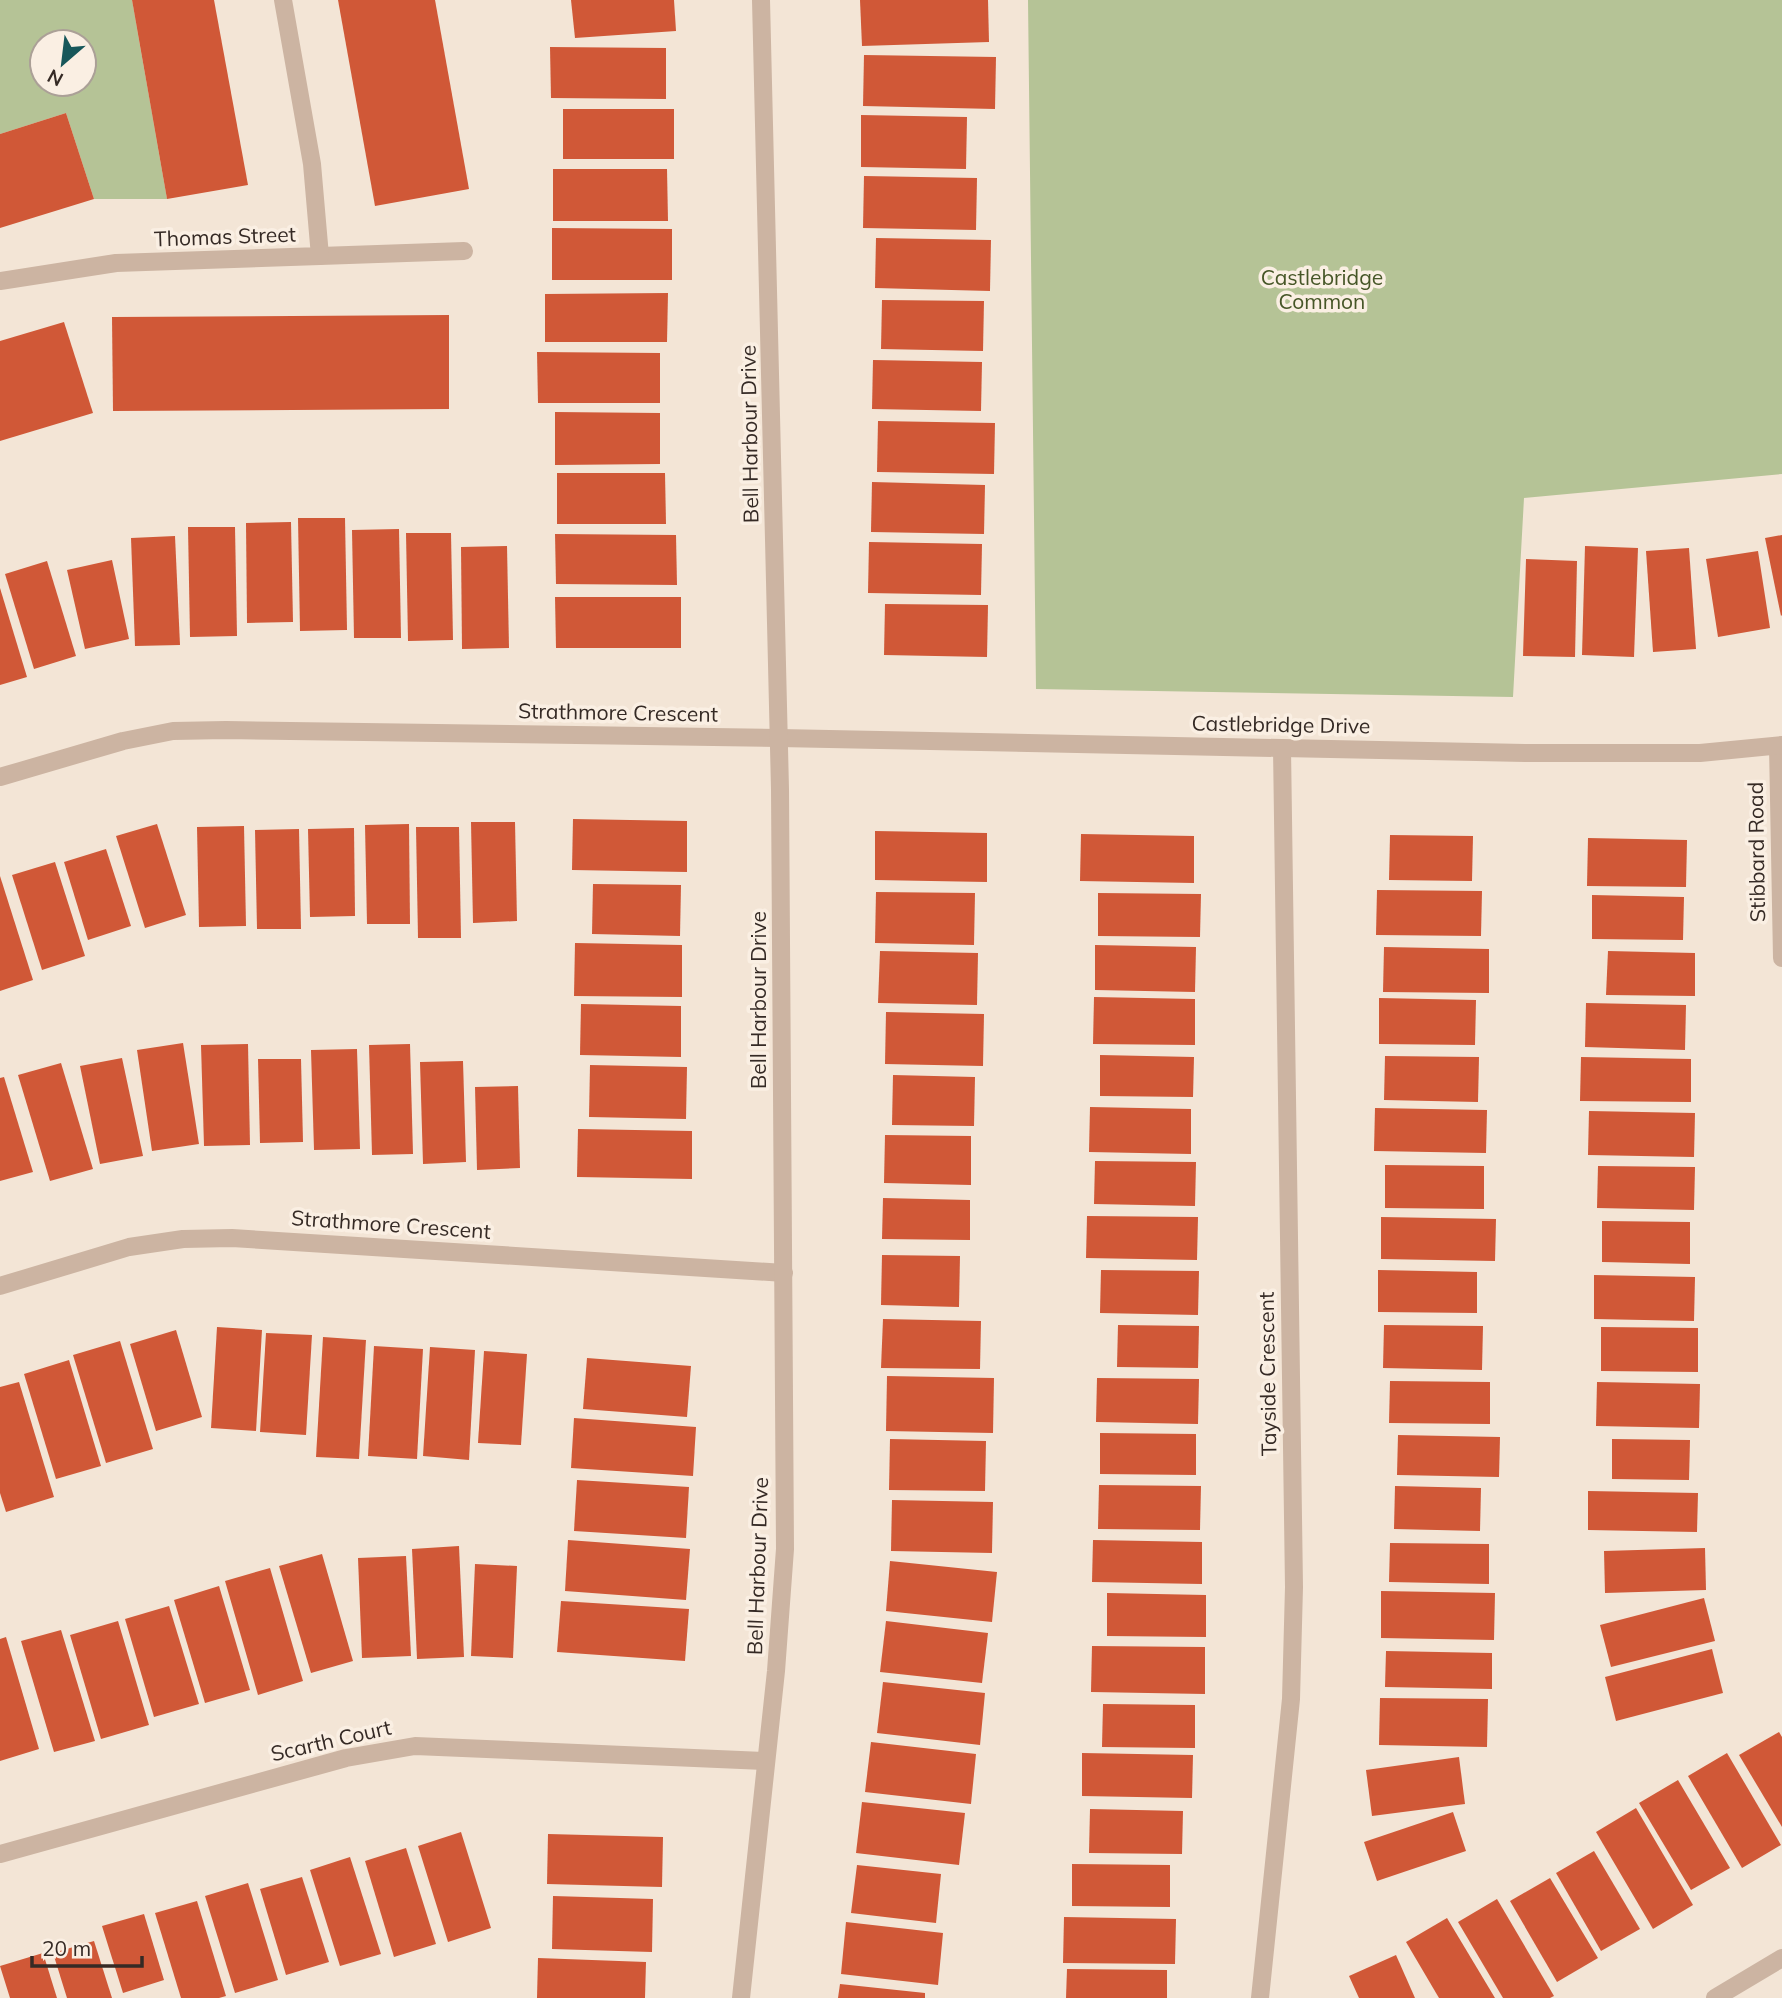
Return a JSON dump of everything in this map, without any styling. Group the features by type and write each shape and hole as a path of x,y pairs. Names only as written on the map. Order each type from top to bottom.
{"street":[{"name":"Thomas Street","path":"0,281 116,263 320,256 312,164 283,0"},
{"name":"Bell Harbour Drive","path":"741,1998 776,1671 785,1549 779,738 761,0"},
{"path":"320,256 464,251"},
{"name":"Strathmore Crescent","path":"0,778 123,741 173,731 779,738"},
{"name":"Castlebridge Drive","path":"779,738 1525,753 1700,753 1780,745"},
{"name":"Stibbard Road","path":"1780,745 1782,958"},
{"name":"Tayside Crescent","path":"1259,1998 1291,1699 1294,1587 1282,748"},
{"name":"Strathmore Crescent","path":"0,1286 130,1247 195,1238 232,1238 784,1273"},
{"name":"Scarth Court","path":"0,1854 346,1758 415,1746 766,1761"},
{"path":"1715,1998 1782,1958"}],"green space":[{"path":"0,0 132,0 167,199 94,199 66,113 0,134"},
{"name":"Castlebridge Common","path":"1028,0 1782,0 1782,474 1524,498 1513,697 1036,689"}],"building":[{"path":"132,0 214,0 248,185 167,199"},
{"path":"338,0 435,0 469,189 375,206"},
{"path":"571,0 674,0 676,31 575,38"},
{"path":"860,0 988,0 989,42 862,46"},
{"path":"550,47 666,48 666,99 551,98"},
{"path":"864,55 996,57 995,109 863,106"},
{"path":"563,109 674,109 674,159 563,159"},
{"path":"66,113 94,199 0,228 0,134"},
{"path":"861,115 967,117 966,169 861,167"},
{"path":"553,169 667,169 668,221 553,221"},
{"path":"864,176 977,178 976,230 863,228"},
{"path":"552,228 672,229 672,280 552,280"},
{"path":"876,238 991,240 990,291 875,288"},
{"path":"668,293 667,342 545,342 545,294"},
{"path":"882,300 984,301 983,351 881,349"},
{"path":"449,315 449,409 113,411 112,317"},
{"path":"64,322 93,413 0,441 0,341"},
{"path":"537,352 660,353 660,403 538,403"},
{"path":"873,360 982,362 981,411 872,409"},
{"path":"555,412 660,413 660,464 555,465"},
{"path":"878,421 995,423 994,474 877,472"},
{"path":"557,473 665,473 666,524 557,524"},
{"path":"872,482 985,485 984,534 871,532"},
{"path":"298,518 345,518 347,630 300,631"},
{"path":"291,522 293,622 247,623 246,523"},
{"path":"188,527 235,527 237,636 190,637"},
{"path":"399,529 401,638 354,638 352,530"},
{"path":"406,533 451,533 453,640 408,641"},
{"path":"555,534 676,535 677,585 556,584"},
{"path":"1782,535 1782,615 1781,616 1765,538"},
{"path":"175,536 180,645 135,646 131,538"},
{"path":"869,542 982,544 981,595 868,593"},
{"path":"507,546 509,648 462,649 461,547"},
{"path":"1585,546 1638,548 1634,657 1582,655"},
{"path":"1689,548 1696,649 1653,652 1646,551"},
{"path":"1758,551 1770,628 1718,637 1706,559"},
{"path":"1526,559 1577,561 1575,657 1523,656"},
{"path":"112,560 129,639 85,649 67,570"},
{"path":"47,561 76,656 34,669 5,574"},
{"path":"0,588 27,677 0,685"},
{"path":"555,597 681,597 681,648 556,648"},
{"path":"885,604 988,605 987,657 884,655"},
{"path":"573,819 687,821 687,872 572,870"},
{"path":"471,822 515,822 517,921 473,923"},
{"path":"157,824 186,915 145,928 116,836"},
{"path":"409,824 410,924 367,924 365,825"},
{"path":"244,826 246,926 199,927 197,827"},
{"path":"416,827 459,827 461,938 418,938"},
{"path":"354,828 355,916 310,917 308,829"},
{"path":"299,829 301,929 257,929 255,830"},
{"path":"875,831 987,833 987,882 875,880"},
{"path":"1081,834 1194,836 1194,883 1080,881"},
{"path":"1390,835 1473,836 1472,881 1389,880"},
{"path":"1588,838 1687,840 1686,887 1587,886"},
{"path":"106,849 131,926 88,940 64,862"},
{"path":"55,862 85,956 42,970 12,875"},
{"path":"0,876 33,980 0,991"},
{"path":"593,884 681,885 680,936 592,934"},
{"path":"1377,890 1482,891 1481,936 1376,935"},
{"path":"876,892 975,893 974,945 875,943"},
{"path":"1098,893 1201,894 1200,937 1098,936"},
{"path":"1592,895 1684,897 1683,940 1592,939"},
{"path":"575,943 682,945 682,997 574,996"},
{"path":"1095,945 1196,947 1195,992 1095,990"},
{"path":"1384,947 1489,949 1489,993 1383,992"},
{"path":"880,951 978,953 977,1005 878,1003"},
{"path":"1608,951 1695,953 1695,996 1606,995"},
{"path":"1094,997 1195,999 1195,1045 1093,1044"},
{"path":"1379,998 1476,1000 1475,1045 1379,1044"},
{"path":"1586,1003 1686,1005 1685,1050 1585,1047"},
{"path":"581,1004 681,1006 681,1057 580,1055"},
{"path":"886,1012 984,1014 983,1066 885,1064"},
{"path":"183,1043 199,1144 152,1151 137,1050"},
{"path":"248,1044 250,1145 204,1146 201,1045"},
{"path":"410,1044 413,1154 372,1155 369,1045"},
{"path":"357,1049 360,1149 314,1150 311,1050"},
{"path":"1100,1055 1194,1057 1193,1097 1100,1096"},
{"path":"1385,1056 1479,1057 1478,1102 1384,1100"},
{"path":"1581,1057 1691,1059 1691,1102 1580,1101"},
{"path":"122,1058 143,1156 100,1164 80,1066"},
{"path":"258,1059 301,1059 303,1142 260,1143"},
{"path":"463,1061 466,1162 423,1164 420,1062"},
{"path":"61,1063 93,1169 50,1181 18,1075"},
{"path":"590,1065 687,1067 686,1119 589,1117"},
{"path":"893,1075 975,1077 974,1126 892,1125"},
{"path":"4,1077 33,1172 0,1181 0,1078"},
{"path":"518,1086 520,1168 477,1170 475,1087"},
{"path":"1090,1107 1191,1109 1191,1154 1089,1152"},
{"path":"1375,1108 1487,1110 1486,1153 1374,1151"},
{"path":"1589,1111 1695,1113 1694,1157 1588,1155"},
{"path":"578,1129 692,1131 692,1179 577,1177"},
{"path":"885,1135 971,1136 971,1185 884,1183"},
{"path":"1095,1161 1196,1162 1195,1206 1094,1204"},
{"path":"1385,1165 1484,1166 1484,1209 1385,1208"},
{"path":"1598,1166 1695,1167 1694,1210 1597,1208"},
{"path":"883,1198 970,1200 970,1240 882,1239"},
{"path":"1087,1216 1198,1217 1197,1260 1086,1258"},
{"path":"1381,1217 1496,1219 1495,1261 1381,1259"},
{"path":"1602,1221 1690,1222 1690,1264 1602,1262"},
{"path":"882,1255 960,1256 959,1307 881,1305"},
{"path":"1101,1270 1199,1271 1198,1315 1100,1313"},
{"path":"1378,1270 1477,1272 1477,1313 1378,1312"},
{"path":"1594,1275 1695,1277 1694,1321 1594,1319"},
{"path":"883,1319 981,1321 980,1369 881,1368"},
{"path":"1118,1325 1199,1326 1198,1368 1117,1367"},
{"path":"1384,1325 1483,1326 1482,1370 1383,1368"},
{"path":"217,1327 262,1330 256,1431 211,1428"},
{"path":"1601,1327 1698,1328 1698,1372 1601,1371"},
{"path":"176,1330 202,1417 156,1431 130,1344"},
{"path":"266,1333 312,1335 306,1435 260,1432"},
{"path":"323,1337 366,1340 359,1459 316,1457"},
{"path":"120,1341 153,1449 106,1463 73,1355"},
{"path":"374,1346 423,1349 417,1459 368,1456"},
{"path":"430,1347 475,1350 469,1460 423,1456"},
{"path":"484,1351 527,1354 521,1445 478,1443"},
{"path":"587,1358 691,1366 687,1417 583,1409"},
{"path":"69,1360 101,1466 56,1479 24,1374"},
{"path":"887,1376 994,1378 993,1433 886,1431"},
{"path":"1097,1378 1199,1379 1198,1424 1096,1422"},
{"path":"1390,1381 1490,1382 1490,1424 1389,1423"},
{"path":"19,1382 54,1497 6,1512 0,1493 0,1387"},
{"path":"1597,1382 1700,1384 1699,1428 1596,1426"},
{"path":"574,1418 696,1427 693,1476 571,1468"},
{"path":"1100,1433 1196,1434 1196,1475 1100,1474"},
{"path":"1398,1435 1500,1437 1499,1477 1397,1475"},
{"path":"890,1439 986,1441 985,1491 889,1490"},
{"path":"1612,1439 1690,1440 1689,1480 1612,1479"},
{"path":"577,1480 689,1487 686,1538 574,1531"},
{"path":"1099,1485 1201,1486 1200,1530 1098,1529"},
{"path":"1395,1486 1481,1488 1480,1531 1394,1529"},
{"path":"1588,1491 1698,1493 1697,1532 1588,1530"},
{"path":"892,1500 993,1502 992,1553 891,1551"},
{"path":"568,1540 690,1549 686,1600 565,1591"},
{"path":"1093,1540 1202,1542 1202,1584 1092,1582"},
{"path":"1390,1543 1489,1544 1489,1584 1389,1582"},
{"path":"459,1546 464,1657 417,1659 412,1549"},
{"path":"1705,1548 1706,1590 1605,1593 1604,1551"},
{"path":"322,1554 353,1661 311,1673 279,1566"},
{"path":"406,1556 411,1656 362,1658 358,1558"},
{"path":"890,1561 997,1572 992,1622 886,1611"},
{"path":"475,1564 517,1566 513,1658 471,1656"},
{"path":"270,1568 303,1681 258,1695 225,1581"},
{"path":"219,1586 250,1690 205,1703 174,1600"},
{"path":"1381,1591 1495,1593 1494,1640 1381,1638"},
{"path":"1107,1593 1206,1595 1206,1637 1107,1636"},
{"path":"1704,1598 1715,1641 1611,1667 1600,1625"},
{"path":"561,1601 689,1609 685,1661 557,1652"},
{"path":"169,1606 199,1704 154,1717 125,1619"},
{"path":"118,1621 149,1725 101,1739 70,1635"},
{"path":"886,1621 988,1633 982,1683 880,1672"},
{"path":"61,1630 95,1741 54,1752 21,1641"},
{"path":"6,1637 39,1749 0,1761 0,1639"},
{"path":"1092,1646 1205,1647 1205,1694 1091,1692"},
{"path":"1712,1649 1723,1693 1616,1721 1605,1677"},
{"path":"1386,1651 1492,1653 1492,1689 1385,1687"},
{"path":"883,1682 985,1693 980,1745 877,1733"},
{"path":"1380,1698 1488,1699 1487,1747 1379,1745"},
{"path":"1103,1704 1195,1705 1195,1748 1102,1747"},
{"path":"1779,1732 1782,1737 1782,1827 1739,1755"},
{"path":"871,1742 976,1754 971,1804 865,1792"},
{"path":"1082,1753 1193,1755 1192,1798 1082,1796"},
{"path":"1727,1753 1781,1845 1742,1868 1688,1776"},
{"path":"1459,1757 1465,1804 1372,1816 1366,1770"},
{"path":"1678,1780 1730,1868 1691,1890 1639,1803"},
{"path":"862,1802 965,1813 959,1865 856,1853"},
{"path":"1636,1808 1693,1905 1653,1929 1596,1832"},
{"path":"1090,1809 1183,1811 1182,1854 1089,1853"},
{"path":"1453,1812 1466,1851 1377,1881 1364,1842"},
{"path":"461,1832 491,1928 448,1942 418,1846"},
{"path":"548,1834 663,1837 662,1887 547,1884"},
{"path":"406,1848 436,1944 394,1957 365,1861"},
{"path":"1594,1851 1640,1929 1601,1951 1556,1873"},
{"path":"350,1857 381,1954 340,1966 310,1870"},
{"path":"1072,1864 1170,1865 1170,1907 1072,1906"},
{"path":"857,1865 941,1874 936,1923 851,1913"},
{"path":"302,1877 329,1962 286,1975 260,1889"},
{"path":"1550,1878 1598,1958 1557,1982 1510,1901"},
{"path":"248,1883 278,1980 235,1993 205,1896"},
{"path":"553,1896 653,1899 652,1952 552,1949"},
{"path":"1497,1899 1554,1996 1503,1998 1458,1922"},
{"path":"197,1901 226,1996 219,1998 181,1998 155,1913"},
{"path":"144,1914 164,1980 123,1993 102,1926"},
{"path":"1064,1917 1176,1919 1175,1964 1063,1963"},
{"path":"1447,1918 1495,1998 1439,1998 1406,1942"},
{"path":"846,1922 943,1933 938,1985 841,1974"},
{"path":"94,1941 112,1998 67,1998 53,1953"},
{"path":"43,1953 57,1998 10,1998 0,1966"},
{"path":"1396,1955 1415,1998 1359,1998 1349,1976"},
{"path":"538,1958 646,1962 645,1998 537,1998"},
{"path":"1067,1969 1167,1970 1167,1998 1066,1998"},
{"path":"840,1984 925,1993 925,1998 838,1998"}]}
